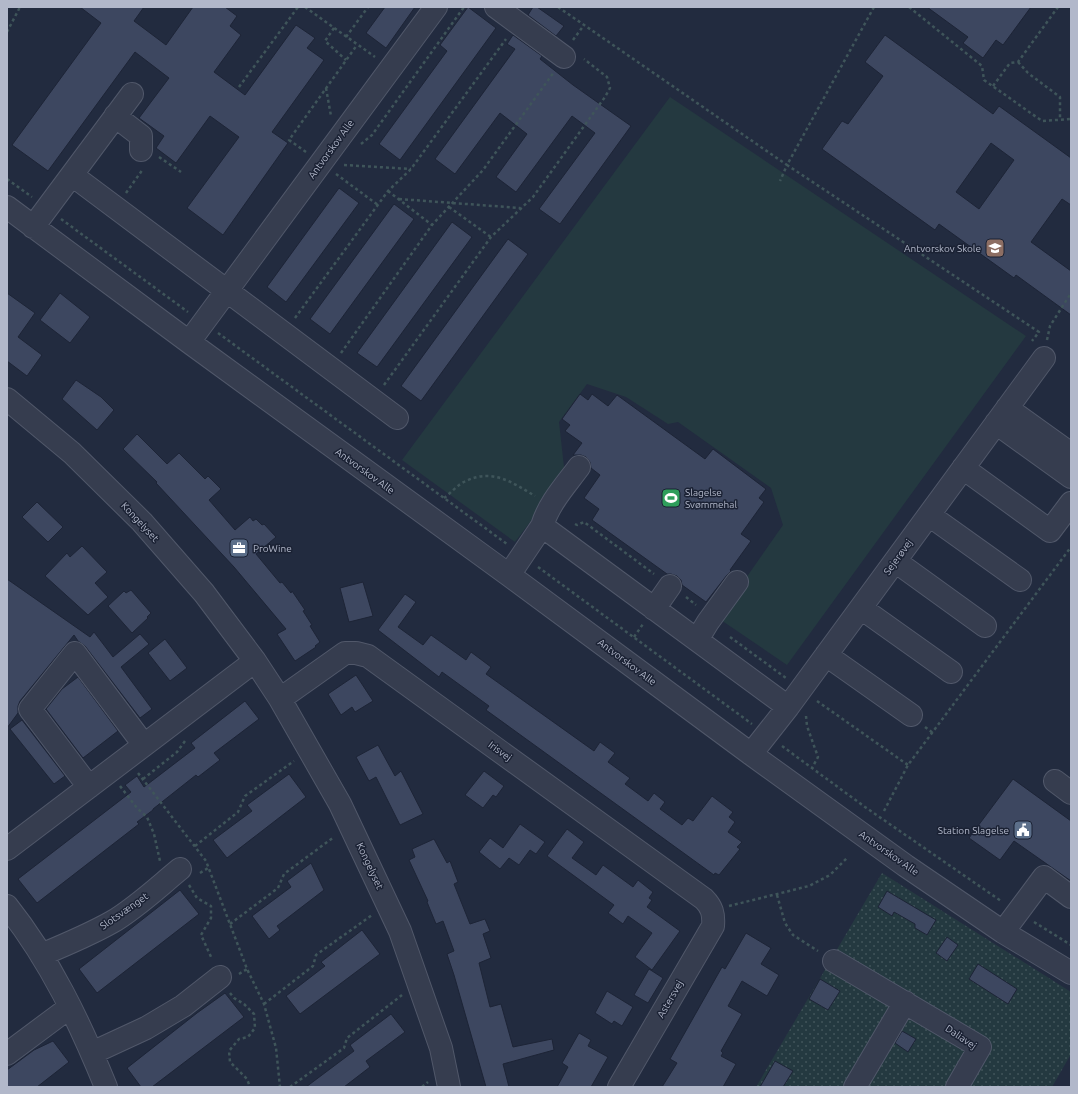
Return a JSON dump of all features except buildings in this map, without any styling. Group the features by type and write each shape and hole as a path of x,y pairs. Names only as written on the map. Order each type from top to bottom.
{"street":[{"name":"Antvorskov Alle","path":"189,342 436,7"},
{"path":"496,7 564,57"},
{"path":"33,227 132,94"},
{"path":"115,116 141,136 147,156"},
{"path":"72,175 397,418"},
{"name":"Antvorskov Alle","path":"7,207 751,754 906,866 1003,932 1071,973"},
{"name":"Sejerøvej","path":"751,754 797,711 826,655 1001,416 1037,351"},
{"name":"Kongelyset","path":"7,399 72,453 142,522 204,594 255,661 280,698 340,804 400,931 440,1048 449,1087"},
{"path":"1001,416 1071,454"},
{"path":"1001,416 1071,477"},
{"path":"509,575 542,526 551,505 579,467"},
{"path":"963,468 1050,531 1071,503"},
{"path":"929,515 1020,580"},
{"path":"542,526 654,609 797,711"},
{"path":"895,561 985,626"},
{"path":"697,640 737,582"},
{"path":"654,609 670,586"},
{"path":"861,608 950,672"},
{"name":"Irisvej","path":"280,698 345,654 356,652 368,656 704,899 712,909"},
{"path":"89,787 30,709 75,654 144,745"},
{"path":"826,655 911,715"},
{"path":"7,849 255,661"},
{"name":"Slotsvænget","path":"41,955 113,922 176,873"},
{"path":"1003,932 1044,877 1071,897"},
{"name":"Astersvej","path":"619,1087 713,926 714,917 712,909"},
{"path":"9,914 41,955 70,1007 106,1087"},
{"name":"Daliavej","path":"834,961 980,1047 957,1087"},
{"path":"92,1053 152,1024 183,1006 220,978"},
{"path":"855,1087 905,1002"},
{"path":"7,1054 70,1007"}],"path":[{"path":"7,32 20,7"},
{"path":"239,87 298,7"},
{"path":"305,7 391,68"},
{"path":"346,37 368,7"},
{"path":"558,7 787,165 1039,332 1037,351"},
{"path":"780,181 787,165 874,7"},
{"path":"909,7 982,66 984,80 1042,121 1071,119"},
{"path":"1018,62 1058,7"},
{"path":"284,333 388,191 411,169 518,23"},
{"path":"334,28 325,42 346,60"},
{"path":"289,140 357,45"},
{"path":"330,368 432,225 483,170 564,57 571,50 607,77 610,88 605,97 533,197 491,237 373,400"},
{"path":"993,86 1010,62 1018,62 1028,73 1060,97 1060,119"},
{"path":"116,208 147,156 181,172"},
{"path":"337,165 411,169"},
{"path":"388,191 432,225"},
{"path":"399,200 520,208"},
{"path":"449,207 491,237"},
{"path":"1037,351 1050,326 1071,293"},
{"path":"884,811 908,766 1071,547"},
{"path":"812,704 815,699"},
{"path":"797,711 807,726 818,757 812,768"},
{"path":"194,846 238,812 245,796 309,750"},
{"path":"127,758 206,861 249,974 264,1004 276,1048 280,1087"},
{"path":"109,772 136,808 147,817 154,834 159,859 176,873"},
{"path":"230,924 278,888 284,874 350,825"},
{"path":"712,909 777,895 809,886 830,875 848,857"},
{"path":"777,895 785,923 793,935 834,961"},
{"path":"264,1004 313,966 316,955 387,904"},
{"path":"290,1087 344,1048 347,1038 418,983"}],"shaded area":[{"path":"670,97 1026,336 787,665 718,618 783,525 771,488 678,422 668,424 626,397 587,384 559,422 565,476 515,542 402,460"},
{"path":"882,873 1071,992 1071,1054 1052,1087 756,1087"}],"place":[{"name":"Antvorskov Skole","path":"995,248"},
{"name":"Slagelse Svømmehal","path":"671,498"},
{"name":"ProWine","path":"239,548"},
{"name":"Station Slagelse","path":"1023,830"}]}
